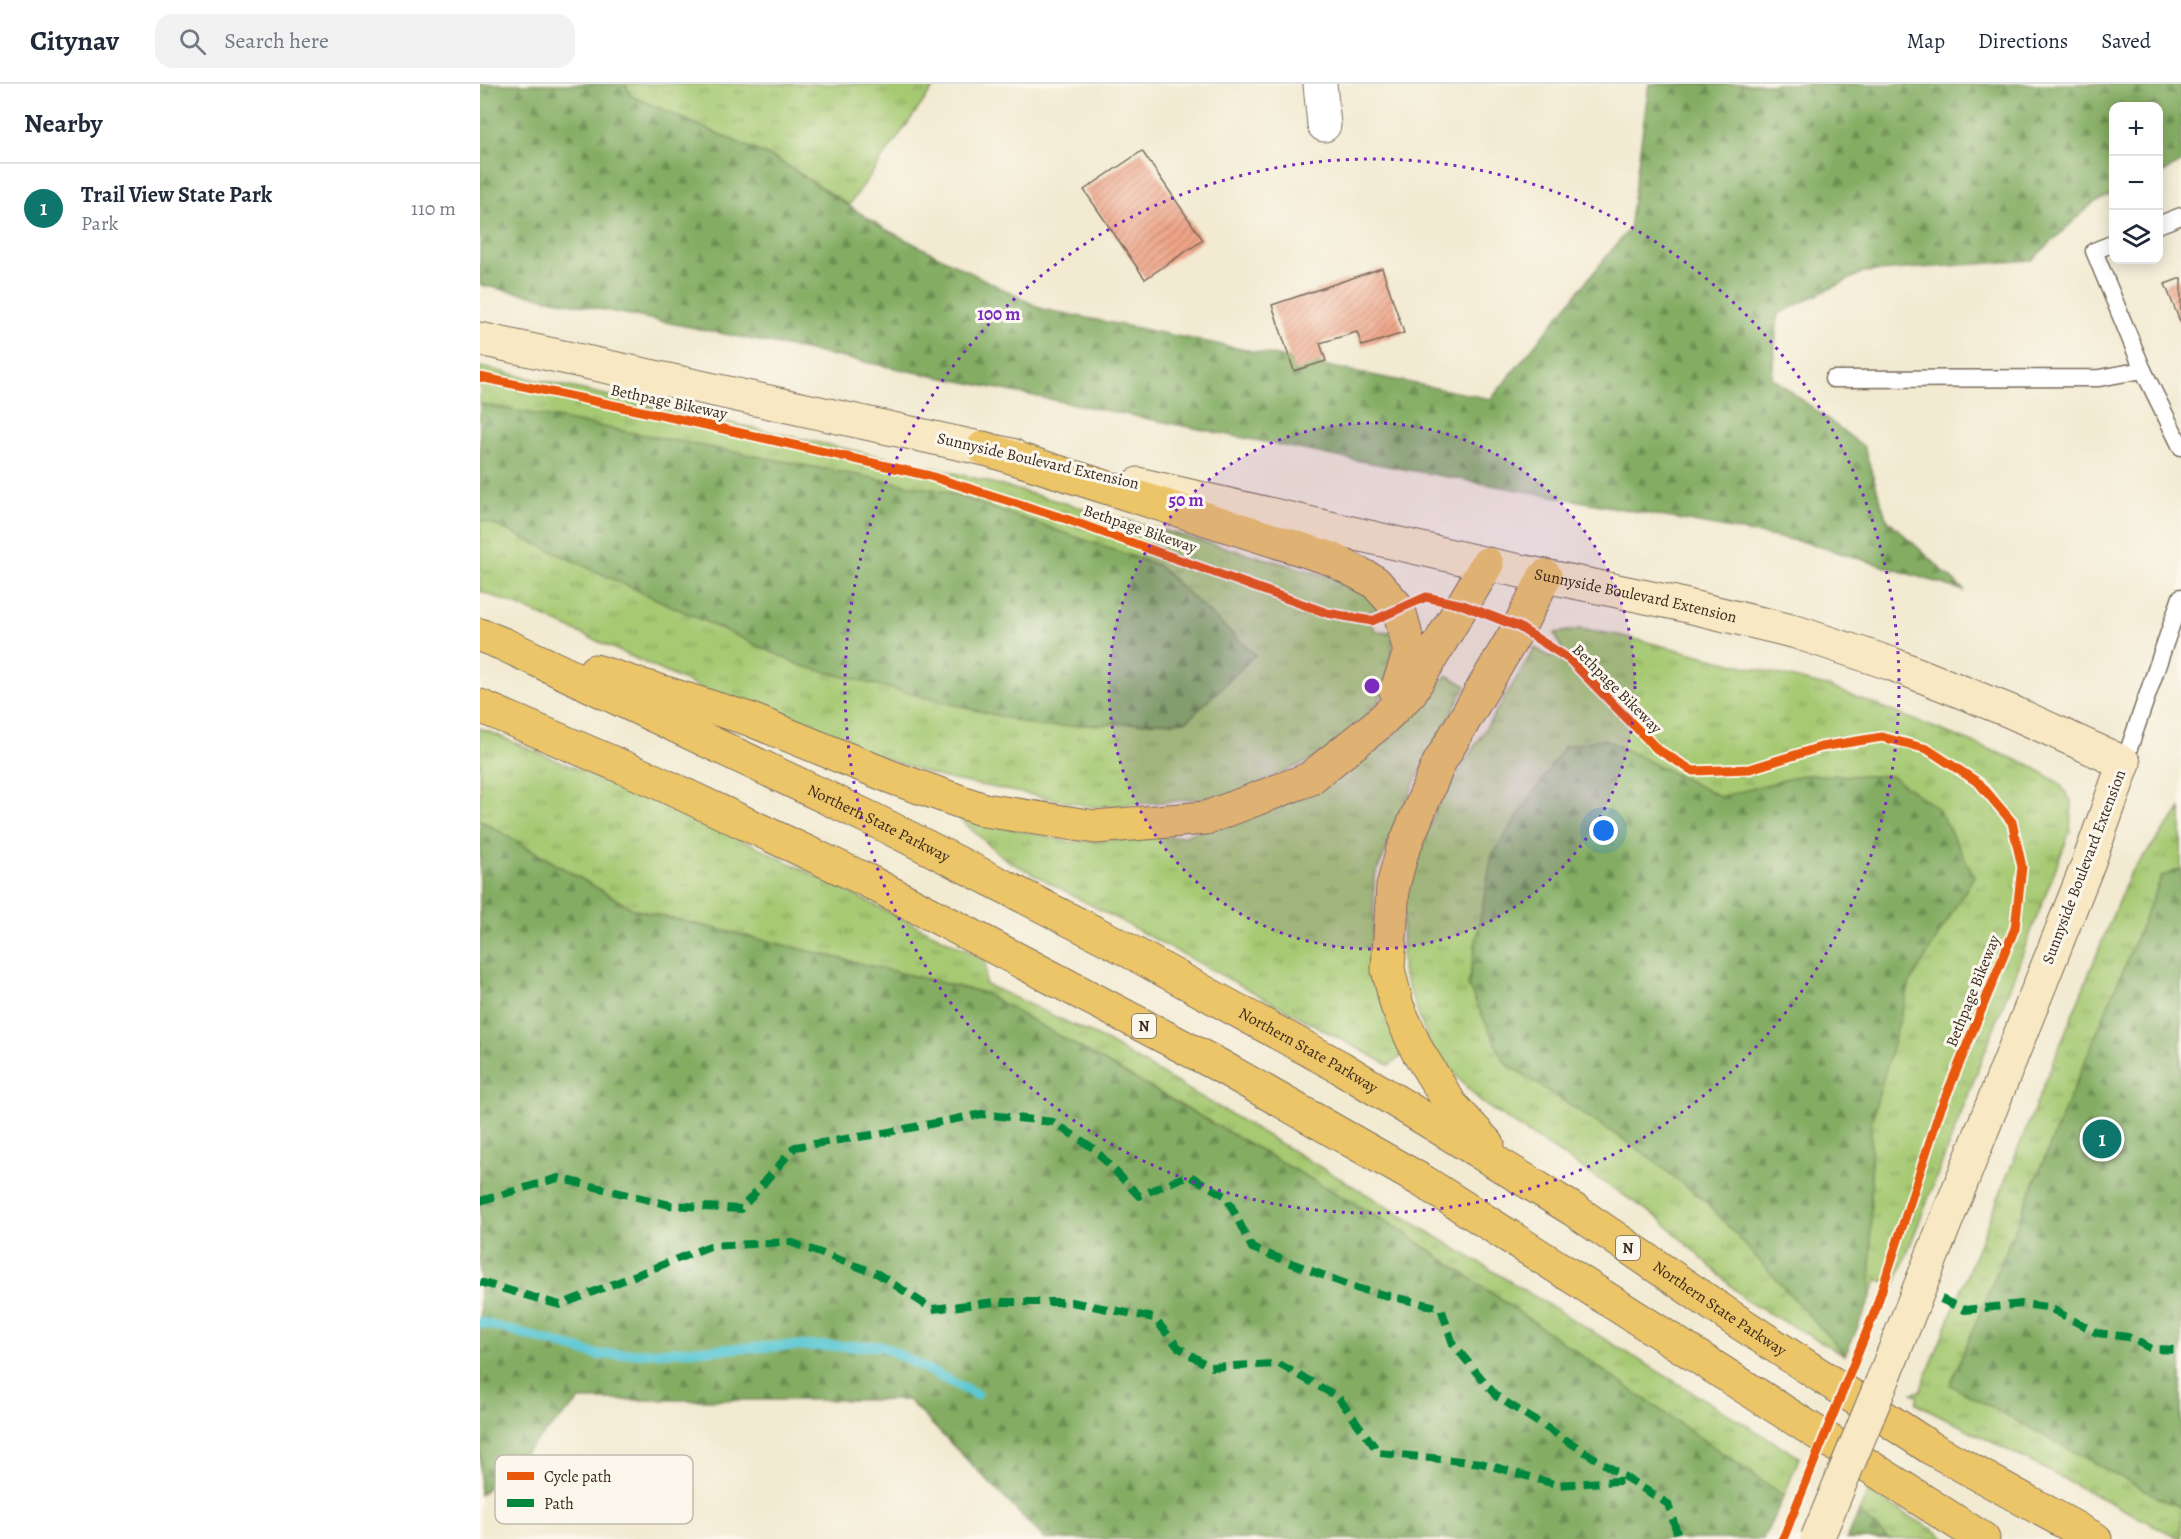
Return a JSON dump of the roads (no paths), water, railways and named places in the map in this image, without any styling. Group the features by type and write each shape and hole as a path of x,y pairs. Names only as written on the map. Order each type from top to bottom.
{"highway":[{"path":"983,448 1332,559 1376,582 1399,609 1410,652 1399,687 1377,725"},
{"path":"491,640 749,719 891,777 984,810 1095,827 1206,818 1309,779 1377,725 1410,693 1487,564"},
{"path":"1524,1180 1490,1148 1451,1105 1417,1050 1397,1006 1389,969 1390,921 1393,886 1402,852 1439,763 1519,627 1545,576"},
{"name":"Northern State Parkway","path":"491,640 876,821 1113,942 1340,1067 1574,1210 1731,1317 1931,1448 2095,1539"},
{"name":"N","path":"480,706 653,780 866,880 1220,1066 1424,1182 1983,1539"}],"main road":[{"name":"Sunnyside Boulevard Extension","path":"480,339 983,448 1487,564 1675,603 1796,632 1925,677 2012,712 2124,763 2088,864 1882,1382 1817,1539"}],"street":[{"path":"1320,84 1324,125"}],"lane":[{"path":"2163,223 2181,216"},
{"path":"2109,245 2094,250 2143,370 2181,447"},
{"path":"1833,379 2099,378 2143,370"},
{"path":"2124,763 2181,597"}],"waterway":[{"path":"480,1322 598,1355 784,1346 882,1346 977,1395"}],"place":[{"name":"Trail View State Park","path":"2102,1139"}]}
